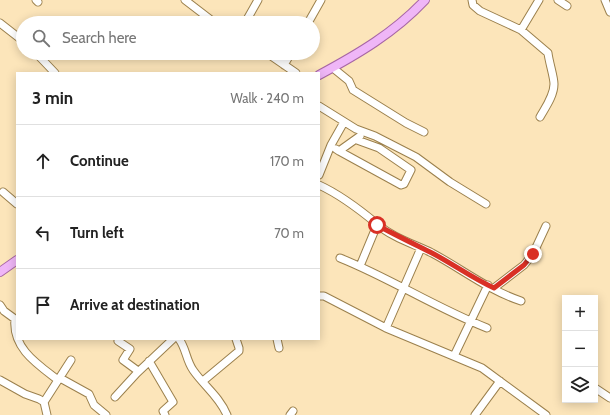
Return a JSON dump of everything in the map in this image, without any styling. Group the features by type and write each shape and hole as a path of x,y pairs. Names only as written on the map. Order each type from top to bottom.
{"main road":[{"path":"320,74 357,55 391,31 425,0"},
{"path":"0,272 16,261"}],"street":[{"path":"185,0 206,16"},
{"path":"249,16 258,0"},
{"path":"472,0 473,5 480,11 521,30 548,53 549,66 554,84 552,94 540,117"},
{"path":"521,30 539,0"},
{"path":"558,0 567,6"},
{"path":"605,0 610,12"},
{"path":"311,16 318,1"},
{"path":"0,22 16,35"},
{"path":"43,60 54,72"},
{"path":"277,60 294,72"},
{"path":"284,65 287,60"},
{"path":"333,68 350,81 353,90 406,123 424,132"},
{"path":"320,107 344,122 416,157 450,182 486,204"},
{"path":"320,172 331,145 344,122"},
{"path":"339,151 357,140 364,131"},
{"path":"331,145 339,151 401,185 404,184 411,170 379,148 357,140"},
{"path":"320,186 364,212 377,225 451,264 474,279 504,295 521,301"},
{"path":"3,192 16,203"},
{"path":"360,266 377,225"},
{"path":"454,356 470,321 491,287 524,265 533,254 546,226"},
{"path":"386,328 402,288 421,248"},
{"path":"340,258 360,266 402,288 487,328"},
{"path":"320,296 324,296 386,328 482,368 546,415"},
{"path":"0,305 4,311 16,318 16,340 23,350 40,367 59,379 89,394 94,405 106,415"},
{"path":"118,340 130,349 123,360 138,371"},
{"path":"115,397 138,371 171,340"},
{"path":"180,340 184,346 188,363 221,403 227,415"},
{"path":"202,381 239,351 236,340"},
{"path":"276,340 279,348"},
{"path":"47,415 44,402 71,360"},
{"path":"149,361 173,402 163,411 165,415"},
{"path":"0,380 44,402"},
{"path":"475,415 500,381"},
{"path":"598,390 610,398"}],"route":[{"path":"377,225 401,239 432,253 474,279 494,288 524,265 533,254"}]}
